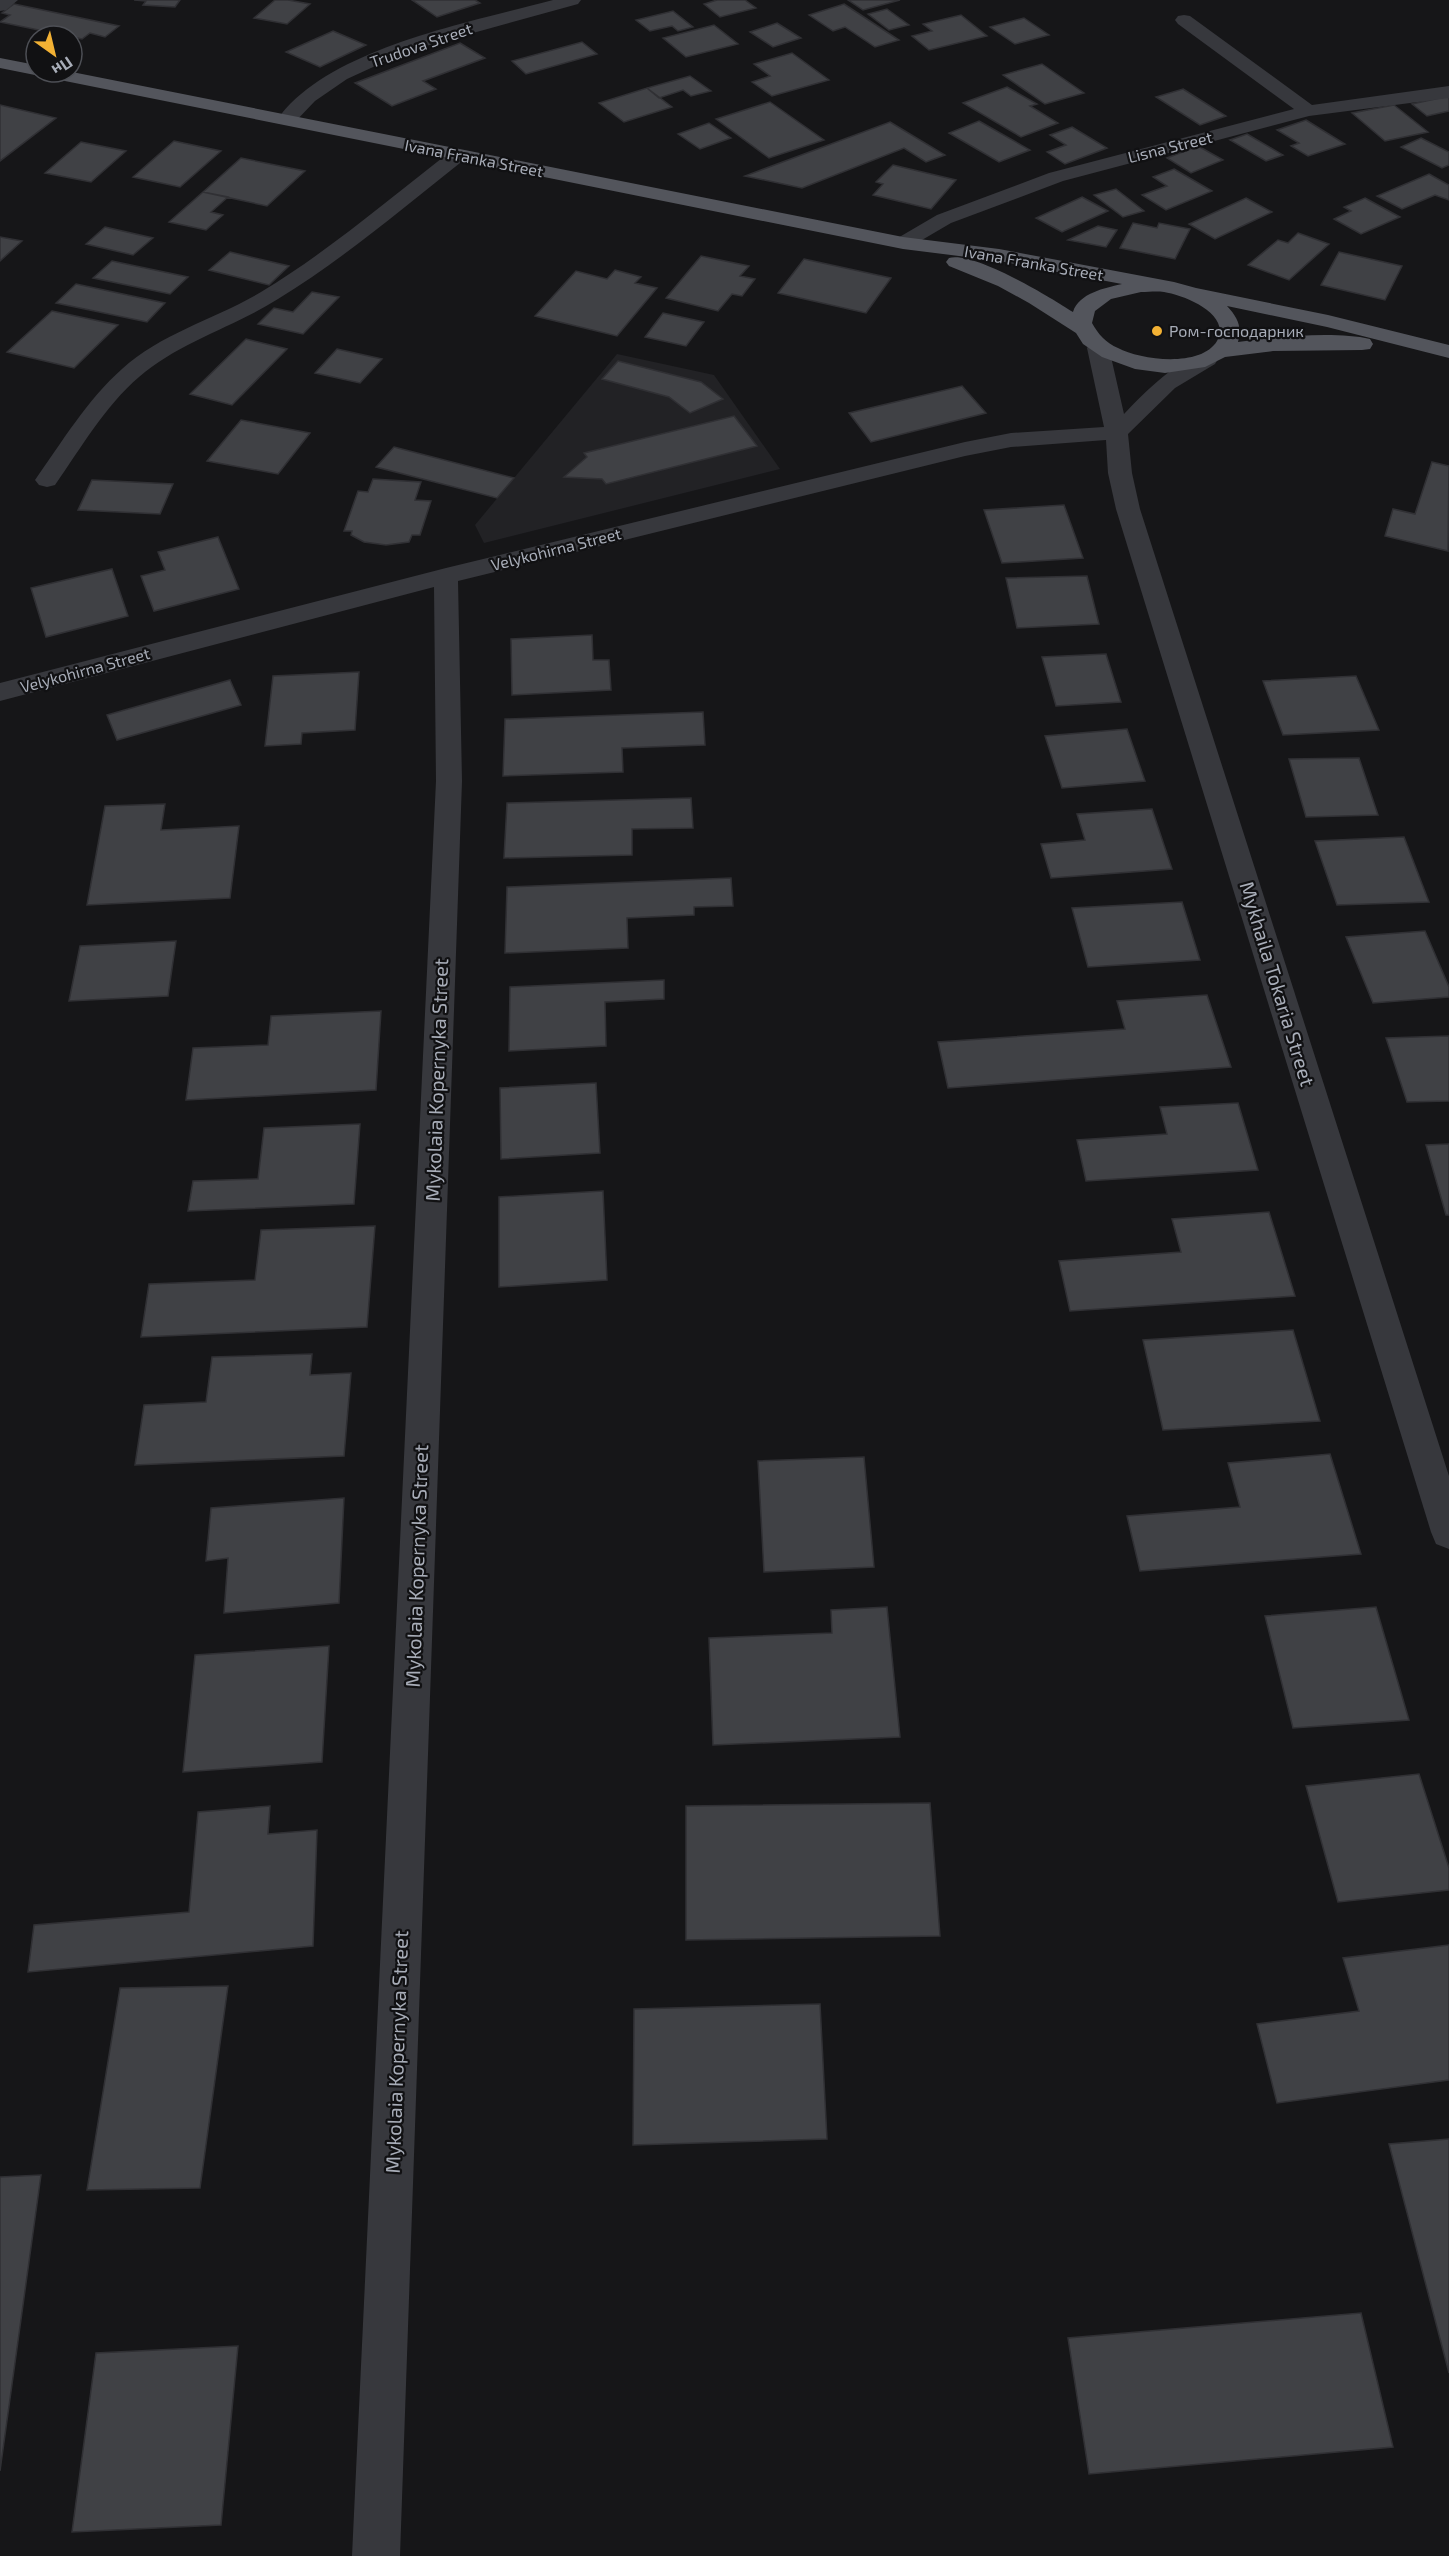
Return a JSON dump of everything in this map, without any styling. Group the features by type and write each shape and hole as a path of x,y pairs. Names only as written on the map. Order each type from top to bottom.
{"main road":[{"path":"0,63 24,68"},
{"name":"Ivana Franka Street","path":"84,80 903,243 999,255 1174,289 1297,314 1448,352"},
{"name":"Ivana Franka Street","path":"903,243 979,270 1007,283 1058,310 1082,328 1088,339 1098,348 1117,358 1139,364 1163,367 1187,365 1213,355 1253,345 1302,342 1375,344 1448,352"},
{"path":"1082,328 1081,315 1088,304 1101,295 1119,289 1174,289 1209,303 1226,318 1230,330 1228,341 1213,355"}],"street":[{"path":"0,6 9,0"},
{"name":"Trudova Street","path":"286,120 308,97 341,75 382,57 538,4 572,0"},
{"path":"1184,20 1308,111"},
{"name":"Lisna Street","path":"903,243 944,219 1056,177 1308,111 1449,92"},
{"path":"47,480 98,409 131,372 173,345 245,310 336,250 458,155"},
{"name":"Mykhaila Tokaria Street","path":"1098,348 1117,433 1120,473 1128,509 1449,1532"},
{"path":"1117,433 1167,383 1213,355"},
{"name":"Velykohirna Street","path":"0,692 446,576 965,449 1011,440 1117,433"},
{"name":"Mykolaia Kopernyka Street","path":"376,2556 449,781 446,576"}],"shaded area":[{"path":"617,354 714,375 780,469 484,543 475,525"}],"building":[{"path":"134,0 180,0 175,7 143,5 146,1"},
{"path":"275,0 310,4 287,24 254,18"},
{"path":"412,0 475,0 480,3 437,17"},
{"path":"717,0 745,0 756,8 720,17 704,4"},
{"path":"848,0 900,0 863,10"},
{"path":"14,4 119,26 105,37 90,33 84,38 84,24 24,24 24,27 0,22 10,15 2,13"},
{"path":"844,4 899,40 875,47 845,27 833,31 809,15"},
{"path":"887,9 909,25 889,30 868,14"},
{"path":"673,11 693,27 678,31 672,26 650,31 636,20"},
{"path":"961,15 987,36 929,50 912,36 932,31 923,24"},
{"path":"1024,18 1049,35 1015,44 990,27"},
{"path":"777,23 801,38 773,47 750,32"},
{"path":"714,25 738,44 686,57 663,38"},
{"path":"333,31 366,45 320,67 286,52"},
{"path":"582,42 597,54 526,74 512,61"},
{"path":"460,43 485,58 423,81 436,89 392,106 355,83"},
{"path":"792,53 829,80 772,96 752,82 770,76 754,64"},
{"path":"1042,64 1084,93 1045,104 1003,75"},
{"path":"690,76 711,91 691,96 683,90 659,98 647,88"},
{"path":"1007,87 1037,104 1030,106 1058,123 1021,137 963,103"},
{"path":"647,88 672,107 624,122 599,103"},
{"path":"1183,89 1226,116 1200,125 1156,97"},
{"path":"1449,96 1449,111 1427,116 1412,104"},
{"path":"770,102 824,140 769,158 716,119"},
{"path":"0,105 56,118 0,161"},
{"path":"1394,105 1428,132 1385,141 1352,113"},
{"path":"1306,120 1345,144 1308,156 1291,146 1299,143 1277,130"},
{"path":"979,121 1030,150 999,162 949,133"},
{"path":"890,122 945,155 926,162 904,148 802,188 745,176"},
{"path":"709,123 731,138 700,149 678,134"},
{"path":"1072,127 1107,148 1065,164 1047,152 1066,145 1050,135"},
{"path":"1247,134 1283,155 1266,161 1230,140"},
{"path":"1421,138 1449,152 1449,165 1442,168 1401,147"},
{"path":"174,141 221,151 180,187 133,177"},
{"path":"81,142 126,151 91,182 45,173"},
{"path":"1198,146 1223,160 1191,173 1167,158"},
{"path":"241,158 305,171 267,206 203,192"},
{"path":"893,165 956,180 931,209 873,195 883,184 876,182"},
{"path":"1174,169 1212,191 1166,210 1142,195 1167,186 1153,177"},
{"path":"1429,174 1449,185 1449,200 1435,195 1402,209 1377,196"},
{"path":"1116,189 1144,211 1123,217 1094,195"},
{"path":"203,192 228,197 211,212 223,215 206,230 169,222"},
{"path":"1082,197 1108,211 1062,232 1036,218"},
{"path":"1246,198 1272,212 1215,239 1189,224"},
{"path":"1365,198 1400,217 1361,234 1334,219 1351,211 1344,207"},
{"path":"1133,223 1157,228 1159,223 1190,229 1175,259 1120,248"},
{"path":"1098,226 1117,230 1106,247 1068,240"},
{"path":"105,227 153,238 133,255 86,244"},
{"path":"1298,233 1329,244 1289,280 1248,265 1278,240 1288,243"},
{"path":"0,237 22,241 0,261"},
{"path":"230,252 289,266 269,285 209,270"},
{"path":"1339,252 1402,266 1385,300 1321,285"},
{"path":"701,256 749,266 740,276 755,279 742,296 732,294 718,311 666,298"},
{"path":"804,259 891,278 866,313 778,293"},
{"path":"112,261 188,277 170,294 93,278"},
{"path":"615,270 641,277 635,283 657,288 617,336 535,316 576,271 607,279"},
{"path":"76,284 165,303 147,322 56,303"},
{"path":"312,292 339,297 303,334 258,324 274,308 293,312"},
{"path":"52,311 118,325 74,368 7,352"},
{"path":"663,313 704,322 686,346 645,337"},
{"path":"246,339 287,349 232,405 190,394"},
{"path":"337,349 382,359 360,383 315,373"},
{"path":"618,361 701,382 723,399 690,413 669,397 602,379"},
{"path":"962,386 986,413 871,442 849,413"},
{"path":"734,416 757,446 606,484 602,479 564,477 587,457 584,453"},
{"path":"241,420 310,433 278,474 207,461"},
{"path":"394,447 514,478 497,498 376,467"},
{"path":"1432,462 1449,466 1448,551 1385,536 1393,509 1415,514"},
{"path":"373,479 421,482 415,500 431,501 420,535 412,535 409,542 386,545 364,542 351,535 352,531 344,531 358,491 368,492"},
{"path":"92,480 173,484 160,514 78,510"},
{"path":"1064,505 1083,558 1002,563 984,510"},
{"path":"218,537 239,589 154,611 141,576 165,570 158,552"},
{"path":"112,569 128,616 46,637 31,588"},
{"path":"1087,576 1099,624 1017,628 1006,578"},
{"path":"592,635 593,660 609,660 611,690 512,695 511,639"},
{"path":"1106,654 1121,702 1056,706 1042,657"},
{"path":"359,672 355,730 302,733 301,744 265,746 273,676"},
{"path":"1356,676 1379,730 1283,735 1263,681"},
{"path":"230,680 241,705 117,740 107,715"},
{"path":"703,712 705,745 622,748 623,772 503,776 505,719"},
{"path":"1127,729 1145,781 1062,788 1045,736"},
{"path":"1359,758 1378,815 1306,817 1289,759"},
{"path":"691,798 693,828 632,829 632,855 504,858 507,803"},
{"path":"165,804 161,830 239,826 230,898 87,905 105,806"},
{"path":"1152,809 1172,869 1051,878 1041,844 1085,840 1077,814"},
{"path":"1404,837 1429,902 1337,905 1315,841"},
{"path":"731,878 733,906 694,907 694,915 627,918 628,948 505,953 507,887"},
{"path":"1182,902 1200,960 1088,967 1072,908"},
{"path":"1425,931 1449,987 1449,997 1373,1003 1346,937"},
{"path":"176,941 168,996 69,1001 80,946"},
{"path":"664,980 664,999 605,1002 606,1046 509,1051 510,987"},
{"path":"1207,995 1231,1067 948,1088 938,1042 1125,1029 1117,1001"},
{"path":"381,1011 376,1090 186,1100 193,1048 268,1045 271,1016"},
{"path":"1449,1036 1449,1101 1407,1102 1386,1038"},
{"path":"596,1083 600,1153 501,1159 500,1088"},
{"path":"1238,1103 1258,1170 1086,1181 1077,1140 1167,1134 1160,1107"},
{"path":"360,1124 354,1204 188,1211 193,1181 258,1179 264,1128"},
{"path":"1449,1144 1449,1215 1446,1215 1426,1145"},
{"path":"603,1191 607,1280 499,1287 499,1197"},
{"path":"1269,1212 1295,1296 1070,1311 1059,1261 1181,1252 1172,1219"},
{"path":"375,1226 367,1327 141,1337 149,1284 255,1280 261,1230"},
{"path":"1293,1330 1320,1421 1163,1430 1143,1340"},
{"path":"312,1354 310,1375 351,1373 344,1456 135,1465 144,1405 206,1402 212,1357"},
{"path":"1330,1454 1361,1554 1140,1571 1127,1516 1240,1507 1228,1463"},
{"path":"864,1457 874,1567 764,1572 758,1461"},
{"path":"344,1498 339,1603 224,1613 228,1558 206,1561 211,1508"},
{"path":"887,1607 900,1737 713,1745 709,1638 832,1633 831,1610"},
{"path":"1376,1607 1409,1720 1293,1728 1265,1616"},
{"path":"329,1646 322,1762 183,1772 195,1655"},
{"path":"1419,1774 1449,1868 1449,1890 1338,1902 1306,1786"},
{"path":"930,1803 940,1936 686,1940 686,1806"},
{"path":"270,1806 268,1834 317,1830 313,1946 28,1972 34,1925 189,1912 198,1812"},
{"path":"1449,1945 1449,2080 1277,2103 1257,2024 1359,2011 1343,1958"},
{"path":"228,1986 200,2188 87,2190 120,1988"},
{"path":"820,2004 827,2139 633,2145 634,2009"},
{"path":"1449,2139 1449,2373 1389,2144"},
{"path":"41,2175 0,2471 0,2177"},
{"path":"1361,2313 1393,2447 1089,2474 1068,2338"},
{"path":"238,2346 221,2525 72,2532 96,2353"}],"place":[{"name":"Ром-господарник","path":"1157,331"}]}
